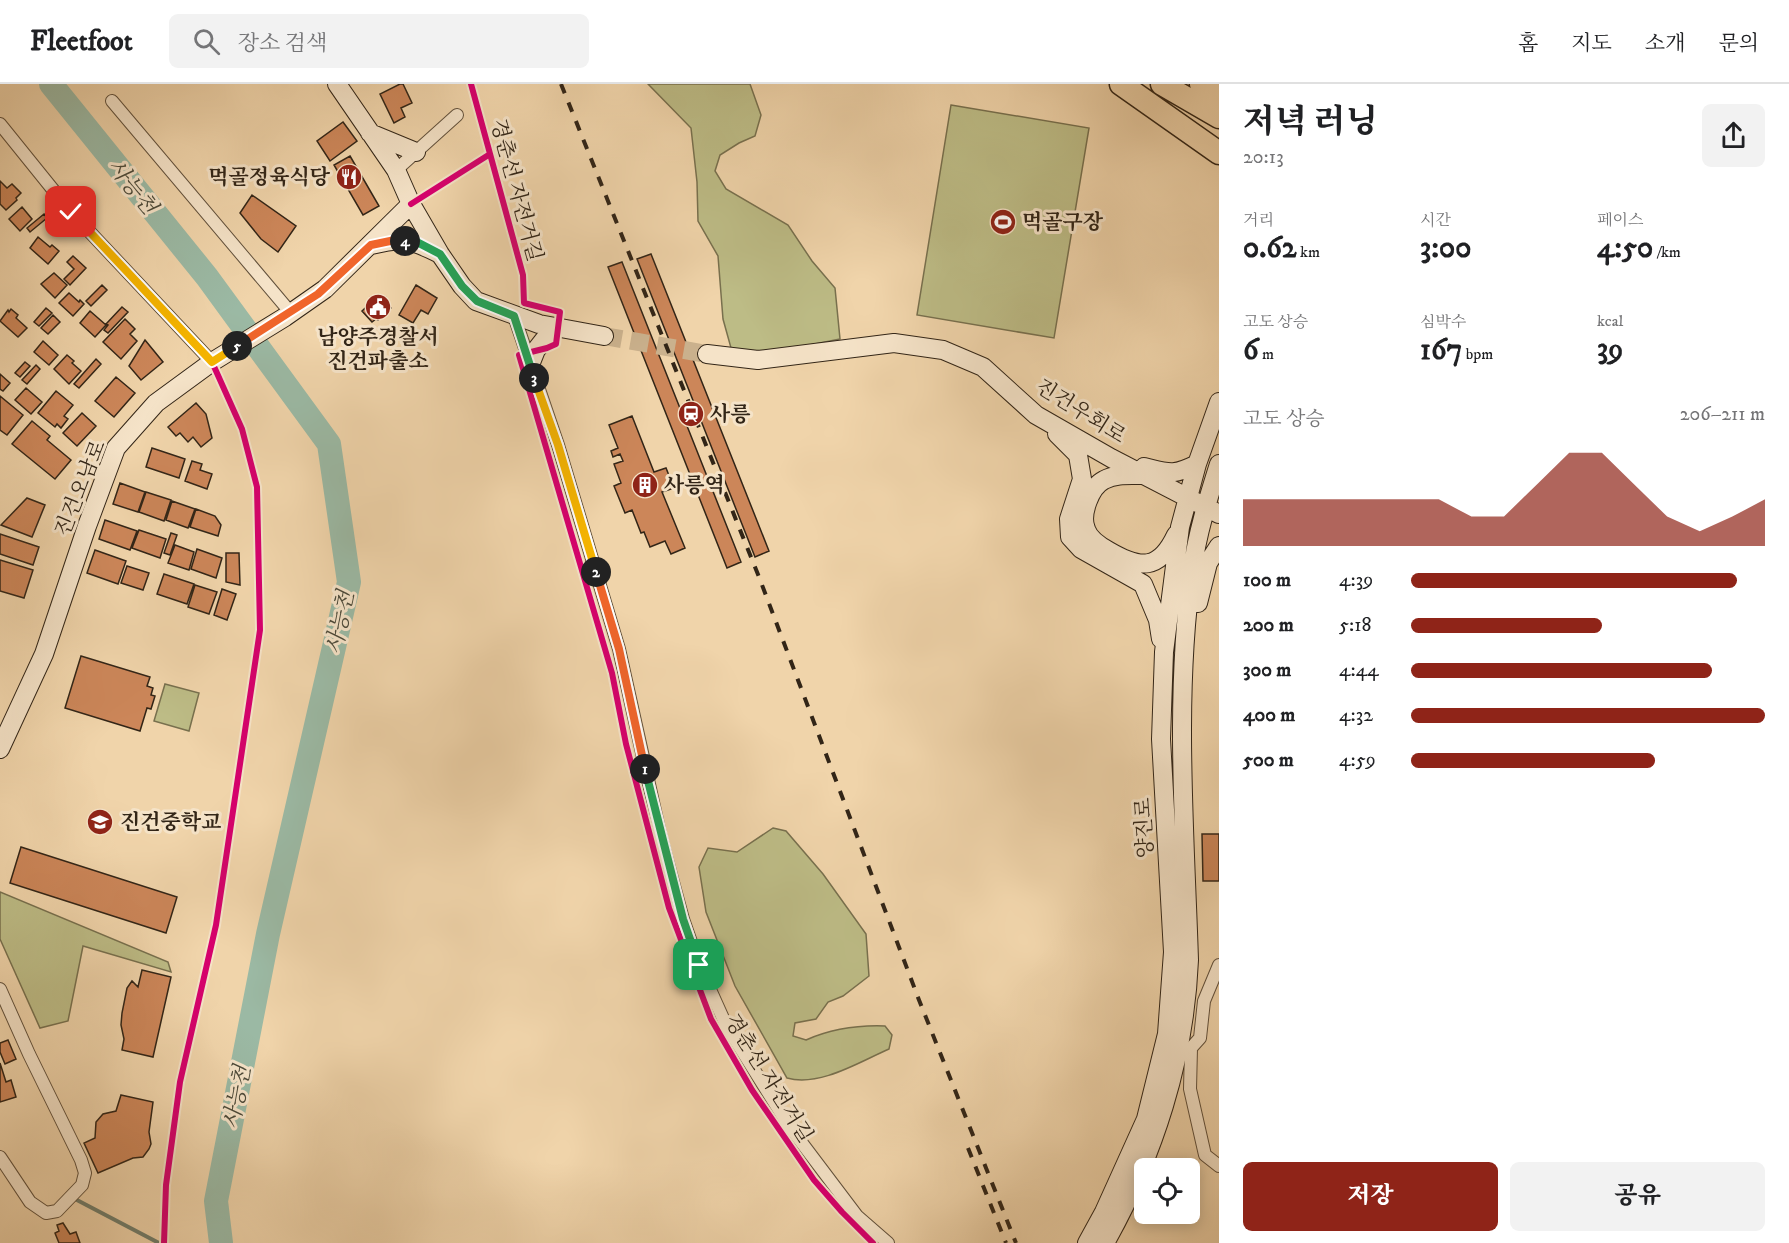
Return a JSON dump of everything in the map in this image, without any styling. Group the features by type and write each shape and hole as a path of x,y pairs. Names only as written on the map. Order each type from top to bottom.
{"highway":[{"path":"1121,84 1219,153"},
{"path":"1162,84 1219,117"},
{"path":"1201,84 1219,95"}],"main road":[{"path":"337,84 396,170 411,204 440,254 462,286 477,301 514,316 554,327 604,336"},
{"path":"370,133 416,152"},
{"name":"진건오남로","path":"0,749 44,654 116,448 156,403 217,359 325,289 411,204"},
{"path":"371,245 395,240 415,241 440,254"},
{"path":"530,365 536,351 554,327"},
{"name":"진건우회로","path":"707,354 758,360 894,343 943,350 983,367 1036,415 1111,458 1212,511"},
{"name":"양진로","path":"1087,1243 1104,1212 1146,1119 1167,1034 1173,951 1161,739 1164,652 1180,527 1197,464 1219,402"},
{"path":"1036,415 1078,455 1082,479 1069,519 1070,537 1081,549 1143,584 1158,620 1164,652"},
{"path":"1111,458 1168,473 1180,473 1197,464"},
{"name":"양진로","path":"1105,1243 1138,1178 1160,1120 1187,1002 1189,960 1183,702 1186,629 1192,570 1212,511 1219,464"},
{"path":"1145,476 1123,474 1102,480 1091,495 1086,507 1084,522 1091,538 1125,560 1139,564 1154,562 1168,551 1180,527"},
{"path":"1186,629 1195,613 1208,563 1219,546"}],"street":[{"path":"112,101 288,315"},
{"path":"396,170 457,115"},
{"path":"0,124 71,212 217,359"},
{"path":"514,316 558,445 619,649 661,838 683,919 699,965 726,1025 789,1126 857,1216 888,1243"},
{"path":"1219,965 1204,1001 1200,1038 1191,1048 1191,1092 1205,1155 1219,1166"},
{"path":"0,989 81,1160 85,1173 82,1185 57,1211 46,1213 30,1203 0,1157"},
{"path":"1170,1084 1191,1092"}],"shaded area":[{"path":"648,84 750,84 761,115 755,136 720,155 715,171 726,189 788,225 812,261 835,288 840,339 759,355 731,348 723,319 718,256 698,221 697,182 691,128"},
{"name":"먹골구장","path":"951,105 1089,128 1054,338 917,315"},
{"path":"165,684 199,693 189,731 154,721"},
{"path":"773,828 786,831 823,874 866,934 869,976 843,996 828,1002 816,1019 795,1023 793,1036 806,1040 835,1030 875,1026 885,1026 892,1035 889,1049 839,1072 813,1079 787,1078 735,986 706,912 699,867 708,848 737,852"},
{"path":"0,892 168,962 171,972 83,946 68,1021 40,1028 0,939"}],"building":[{"path":"403,84 412,103 401,108 405,117 394,123 380,94"},
{"path":"343,122 357,141 330,161 317,141"},
{"path":"350,156 379,206 363,215 334,165"},
{"path":"0,181 7,188 12,184 21,193 6,210 0,204"},
{"path":"252,195 296,226 278,252 261,239 240,213"},
{"path":"22,207 32,219 20,231 9,219"},
{"path":"44,214 47,218 30,232 27,228"},
{"path":"38,237 59,251 48,264 30,248"},
{"path":"651,254 769,551 755,557 637,259"},
{"path":"73,256 86,268 70,285 64,279 74,269 67,262"},
{"path":"622,262 741,562 727,568 608,267"},
{"path":"54,273 67,285 55,298 41,284"},
{"path":"102,285 107,290 91,306 86,301"},
{"path":"416,285 437,298 428,314 421,310 413,323 399,315"},
{"path":"69,293 84,304 73,316 59,303"},
{"path":"379,295 391,308 378,320 372,322 362,311"},
{"path":"122,307 128,312 108,333 104,330 108,325 106,324"},
{"path":"46,308 52,313 39,326 34,322"},
{"path":"11,309 18,315 16,318 27,328 18,337 0,321"},
{"path":"90,311 106,325 95,337 80,323"},
{"path":"53,315 60,322 48,334 41,328"},
{"path":"125,319 135,329 130,334 137,341 121,359 103,342"},
{"path":"145,340 163,362 141,380 129,366"},
{"path":"43,341 58,355 49,365 34,352"},
{"path":"67,355 81,371 69,384 54,369"},
{"path":"96,359 101,364 79,388 74,384"},
{"path":"25,362 30,366 20,377 15,373"},
{"path":"36,365 40,369 27,384 22,380"},
{"path":"0,374 10,383 3,391 0,389"},
{"path":"116,377 135,393 114,417 95,401"},
{"path":"26,388 42,402 31,414 15,400"},
{"path":"56,391 73,405 64,416 68,419 61,428 57,424 55,427 38,413"},
{"path":"0,396 23,415 7,435 0,430"},
{"path":"196,403 206,414 212,438 201,447 193,437 188,442 180,433 176,436 168,427"},
{"path":"82,413 96,426 77,446 63,433"},
{"name":"사릉역","path":"632,416 654,472 666,468 674,488 662,492 685,548 671,554 665,541 650,547 644,532 641,533 632,510 625,513 614,486 621,483 614,464 623,461 620,454 613,457 611,451 618,448 609,425"},
{"path":"32,421 50,436 47,440 71,460 55,479 12,444"},
{"path":"152,448 185,459 179,478 146,467"},
{"path":"192,461 202,464 200,470 212,474 207,489 185,481"},
{"path":"120,483 145,492 138,512 113,504"},
{"path":"146,492 171,500 164,521 139,512"},
{"path":"27,498 45,505 32,537 1,525"},
{"path":"172,501 195,509 188,528 166,520"},
{"path":"196,509 215,516 221,525 218,536 190,527"},
{"path":"105,520 137,531 130,550 99,539"},
{"path":"139,530 166,539 160,558 132,548"},
{"path":"171,533 177,535 170,555 164,553"},
{"path":"0,534 39,547 33,565 0,554"},
{"path":"175,545 194,552 189,570 168,563"},
{"path":"197,549 222,558 216,578 191,569"},
{"path":"95,550 126,561 118,584 87,573"},
{"path":"226,553 239,553 240,585 226,582"},
{"path":"0,560 33,570 24,598 0,591"},
{"path":"127,566 149,573 143,590 121,583"},
{"path":"164,574 194,584 187,604 157,594"},
{"path":"195,585 217,592 209,614 188,607"},
{"path":"222,589 236,594 227,620 214,615"},
{"path":"81,656 150,677 147,686 153,688 151,695 155,696 151,709 147,708 140,731 65,708"},
{"path":"1202,834 1219,834 1219,881 1203,881"},
{"path":"21,847 177,897 166,933 10,883"},
{"path":"142,970 171,977 153,1057 122,1050 124,1039 121,1025 127,988 132,981 138,987"},
{"path":"8,1040 16,1059 5,1064 0,1052 0,1043"},
{"path":"0,1063 6,1082 11,1080 16,1097 0,1102"},
{"path":"121,1095 153,1102 149,1132 151,1144 143,1157 133,1158 98,1173 84,1143 95,1138 96,1122 103,1114 116,1111"},
{"path":"63,1223 70,1234 76,1232 80,1243 59,1243 55,1233 59,1231 57,1225"}],"waterway":[{"name":"사능천","path":"51,84 207,277 329,444 349,582 268,934 216,1201 221,1243"},
{"path":"75,1199 159,1243"}],"tunnel":[{"path":"604,336 707,354"}],"railway":[{"path":"561,84 759,577 919,1000 1016,1243"},
{"path":"968,1148 1006,1243"}],"cycle path":[{"name":"경춘선 자전거길","path":"471,84 523,275 524,303 560,312 556,344 519,355 612,673 626,744 669,908 711,1019 752,1090 814,1180 873,1243"},
{"name":"경춘선 자전거길","path":"411,204 490,154"},
{"path":"164,1243 166,1185 180,1082 216,925 260,630 257,487 242,429 212,362"}],"place":[{"name":"먹골정육식당","path":"349,177"},
{"name":"먹골구장","path":"1003,222"},
{"name":"남양주경찰서 진건파출소","path":"378,307"},
{"name":"사릉","path":"691,414"},
{"name":"사릉역","path":"645,485"},
{"name":"진건중학교","path":"100,822"}],"route":[{"path":"71,212 212,362 285,317 325,289 371,245 388,241 415,241 440,254 462,286 477,301 514,316 558,445 619,649 661,838 683,919 699,965"}]}
